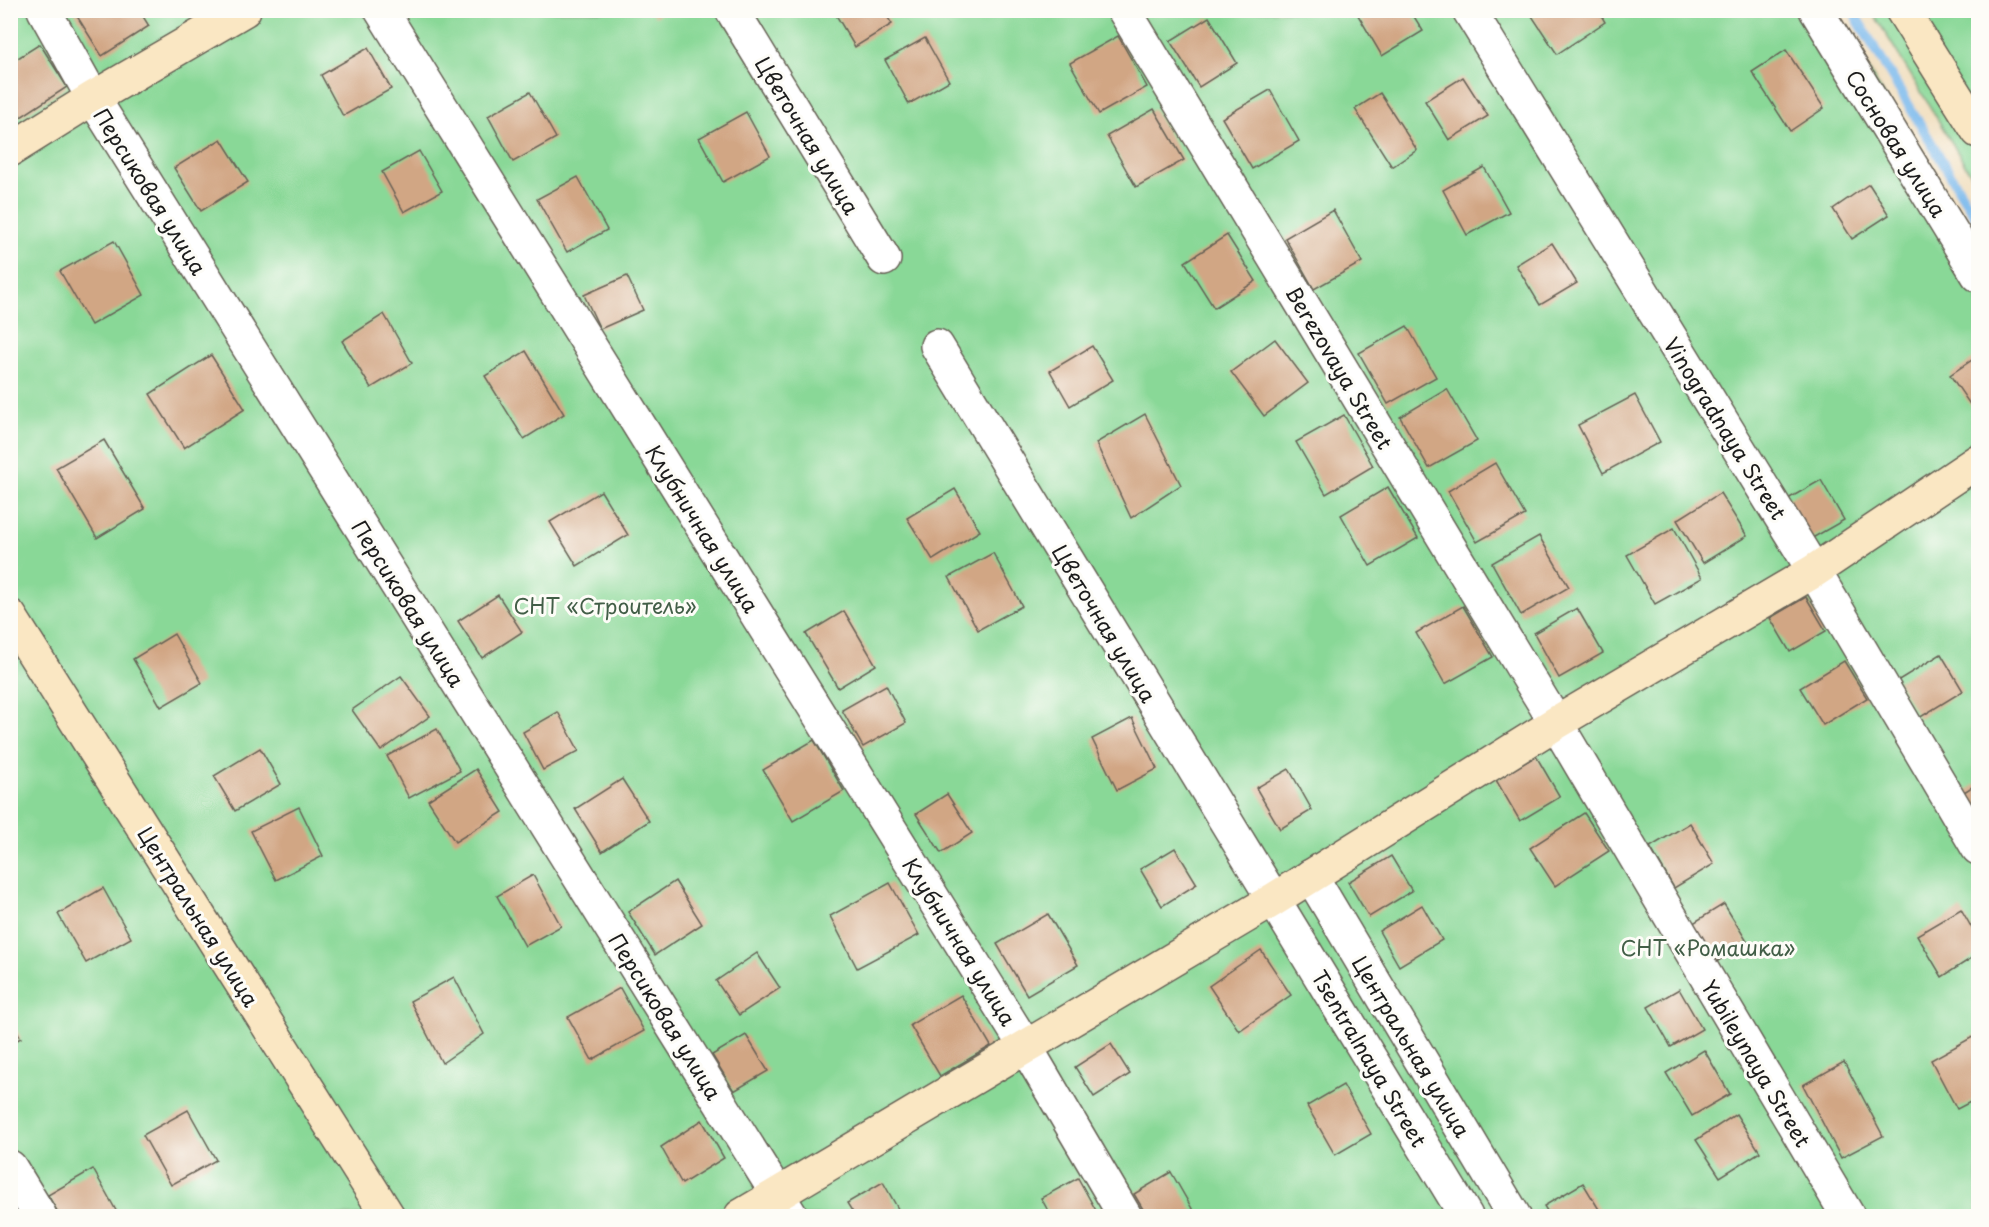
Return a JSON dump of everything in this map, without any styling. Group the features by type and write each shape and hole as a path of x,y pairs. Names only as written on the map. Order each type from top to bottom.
{"street":[{"name":"Персиковая улица","path":"44,10 93,98 784,1205"},
{"path":"10,150 93,98 244,10"},
{"name":"Клубничная улица","path":"381,10 1025,1046 1125,1216"},
{"name":"Цветочная улица","path":"732,10 884,259"},
{"name":"Berezovaya Street","path":"1124,10 1556,723"},
{"name":"Vinogradnaya Street","path":"1469,10 1814,571 1978,848"},
{"name":"Сосновая улица","path":"1816,10 1978,275"},
{"path":"1902,10 1978,131"},
{"name":"Цветочная улица","path":"937,346 1273,900"},
{"path":"741,1216 784,1205 1025,1046 1273,900 1556,723 1814,571 1978,461"},
{"name":"Центральная улица","path":"10,616 388,1216"},
{"name":"Yubileynaya Street","path":"1556,723 1848,1216"},
{"name":"Центральная улица","path":"1311,876 1514,1216"},
{"name":"Tsentralnaya Street","path":"1273,900 1466,1216"},
{"path":"10,1167 40,1216"}],"green space":[{"name":"СНТ «Строитель»","path":"10,11 1833,11 1978,249 1978,1216 11,1216"},
{"path":"1872,11 1978,11 1978,186"}],"building":[{"path":"78,10 139,10 149,26 102,56 75,13"},
{"path":"651,10 665,10 655,17"},
{"path":"833,10 883,10 892,24 855,47"},
{"path":"1355,10 1410,10 1423,31 1382,56"},
{"path":"1534,10 1598,10 1605,22 1557,54 1530,13"},
{"path":"1209,17 1237,63 1199,87 1170,41"},
{"path":"1118,36 1147,87 1099,114 1070,63"},
{"path":"925,38 949,81 909,104 885,60"},
{"path":"40,44 67,87 21,117 10,100 10,63"},
{"path":"368,48 391,89 343,116 321,75"},
{"path":"1786,50 1824,108 1790,131 1752,72"},
{"path":"1463,77 1488,116 1449,140 1425,101"},
{"path":"1270,90 1299,141 1252,169 1222,118"},
{"path":"530,92 556,138 513,162 488,116"},
{"path":"1380,93 1417,150 1392,167 1355,109"},
{"path":"1154,109 1184,160 1136,187 1107,136"},
{"path":"746,112 770,156 723,182 699,138"},
{"path":"221,139 248,182 201,211 174,168"},
{"path":"419,151 442,191 404,212 382,172"},
{"path":"1484,167 1509,212 1467,235 1443,190"},
{"path":"578,177 607,230 567,252 537,199"},
{"path":"1869,184 1889,215 1852,239 1833,209"},
{"path":"1333,210 1362,262 1314,289 1285,238"},
{"path":"1227,235 1256,281 1214,308 1185,262"},
{"path":"114,241 144,295 91,325 60,271"},
{"path":"1552,243 1577,283 1540,305 1516,265"},
{"path":"627,276 643,310 600,329 584,295"},
{"path":"384,314 412,363 371,388 342,341"},
{"path":"1407,326 1436,377 1388,404 1359,353"},
{"path":"1275,339 1308,383 1264,416 1231,372"},
{"path":"1092,346 1113,380 1070,406 1050,371"},
{"path":"526,351 564,414 524,439 485,376"},
{"path":"211,355 245,409 184,448 150,394"},
{"path":"1978,356 1978,400 1971,406 1950,375"},
{"path":"1447,389 1477,441 1429,468 1400,417"},
{"path":"1635,395 1660,442 1603,473 1578,425"},
{"path":"1145,414 1181,485 1131,518 1096,443"},
{"path":"1344,415 1373,466 1326,494 1296,442"},
{"path":"104,440 145,509 97,538 56,468"},
{"path":"1495,463 1525,515 1477,542 1448,491"},
{"path":"1821,480 1844,520 1809,540 1786,500"},
{"path":"1388,487 1418,538 1370,566 1341,515"},
{"path":"955,489 980,531 933,560 907,518"},
{"path":"601,491 628,535 577,566 550,522"},
{"path":"1720,493 1747,536 1703,563 1677,520"},
{"path":"1674,528 1702,578 1655,604 1627,555"},
{"path":"1539,536 1569,587 1521,615 1492,563"},
{"path":"993,553 1022,606 978,630 949,577"},
{"path":"498,595 522,632 482,658 458,621"},
{"path":"1806,597 1826,631 1790,652 1770,618"},
{"path":"1463,606 1493,657 1445,684 1416,633"},
{"path":"1577,608 1603,653 1559,678 1534,633"},
{"path":"844,611 876,665 838,688 806,634"},
{"path":"174,634 202,683 161,707 133,659"},
{"path":"1941,654 1963,691 1919,718 1897,681"},
{"path":"1844,661 1867,698 1823,725 1800,688"},
{"path":"401,676 430,716 381,751 352,710"},
{"path":"886,685 906,723 863,747 842,710"},
{"path":"558,712 579,751 543,770 523,732"},
{"path":"1132,718 1157,769 1117,790 1092,739"},
{"path":"437,729 460,771 409,798 387,756"},
{"path":"814,740 844,791 793,821 763,770"},
{"path":"260,748 281,784 235,811 214,776"},
{"path":"1536,756 1560,797 1520,821 1496,780"},
{"path":"476,769 503,812 455,842 428,800"},
{"path":"1289,769 1312,810 1280,829 1256,788"},
{"path":"622,779 649,821 602,852 575,809"},
{"path":"1978,783 1978,816 1964,792"},
{"path":"947,794 972,833 941,853 916,814"},
{"path":"299,807 323,856 276,880 251,831"},
{"path":"1584,813 1609,851 1555,886 1530,848"},
{"path":"1690,823 1714,864 1674,888 1650,847"},
{"path":"1175,848 1197,884 1162,906 1140,869"},
{"path":"1391,856 1412,891 1369,917 1348,882"},
{"path":"533,875 561,926 525,946 497,896"},
{"path":"675,881 702,924 655,955 628,912"},
{"path":"890,883 919,935 857,968 830,916"},
{"path":"103,888 131,938 86,963 58,914"},
{"path":"1724,904 1748,943 1713,964 1690,925"},
{"path":"1422,905 1442,940 1399,966 1379,931"},
{"path":"1961,909 1978,939 1978,954 1942,977 1917,935"},
{"path":"1048,914 1078,965 1027,995 997,944"},
{"path":"1261,950 1291,995 1239,1031 1209,986"},
{"path":"757,953 780,988 739,1015 716,981"},
{"path":"454,977 484,1034 442,1063 410,1001"},
{"path":"620,988 644,1031 592,1060 568,1017"},
{"path":"1679,989 1702,1029 1671,1047 1648,1007"},
{"path":"961,995 991,1046 940,1076 910,1025"},
{"path":"10,1019 21,1038 10,1044"},
{"path":"1978,1034 1978,1098 1957,1109 1931,1060"},
{"path":"746,1035 768,1071 734,1091 712,1055"},
{"path":"1111,1044 1130,1074 1094,1097 1075,1067"},
{"path":"1704,1050 1730,1094 1692,1116 1666,1073"},
{"path":"1844,1062 1883,1136 1841,1158 1803,1085"},
{"path":"1343,1085 1371,1134 1335,1155 1307,1106"},
{"path":"188,1110 216,1160 171,1185 143,1135"},
{"path":"1736,1114 1760,1152 1720,1177 1696,1140"},
{"path":"702,1120 724,1158 682,1184 661,1147"},
{"path":"93,1169 119,1216 60,1216 48,1195"},
{"path":"1171,1172 1195,1214 1191,1216 1147,1216 1134,1194"},
{"path":"1078,1178 1099,1216 1051,1216 1041,1198"},
{"path":"883,1182 902,1216 855,1216 847,1203"},
{"path":"1583,1183 1603,1216 1550,1216 1544,1206"}],"waterway":[{"path":"1856,17 1978,221"}],"park label":[{"name":"СНТ «Ромашка»","path":"1708,947"}]}
